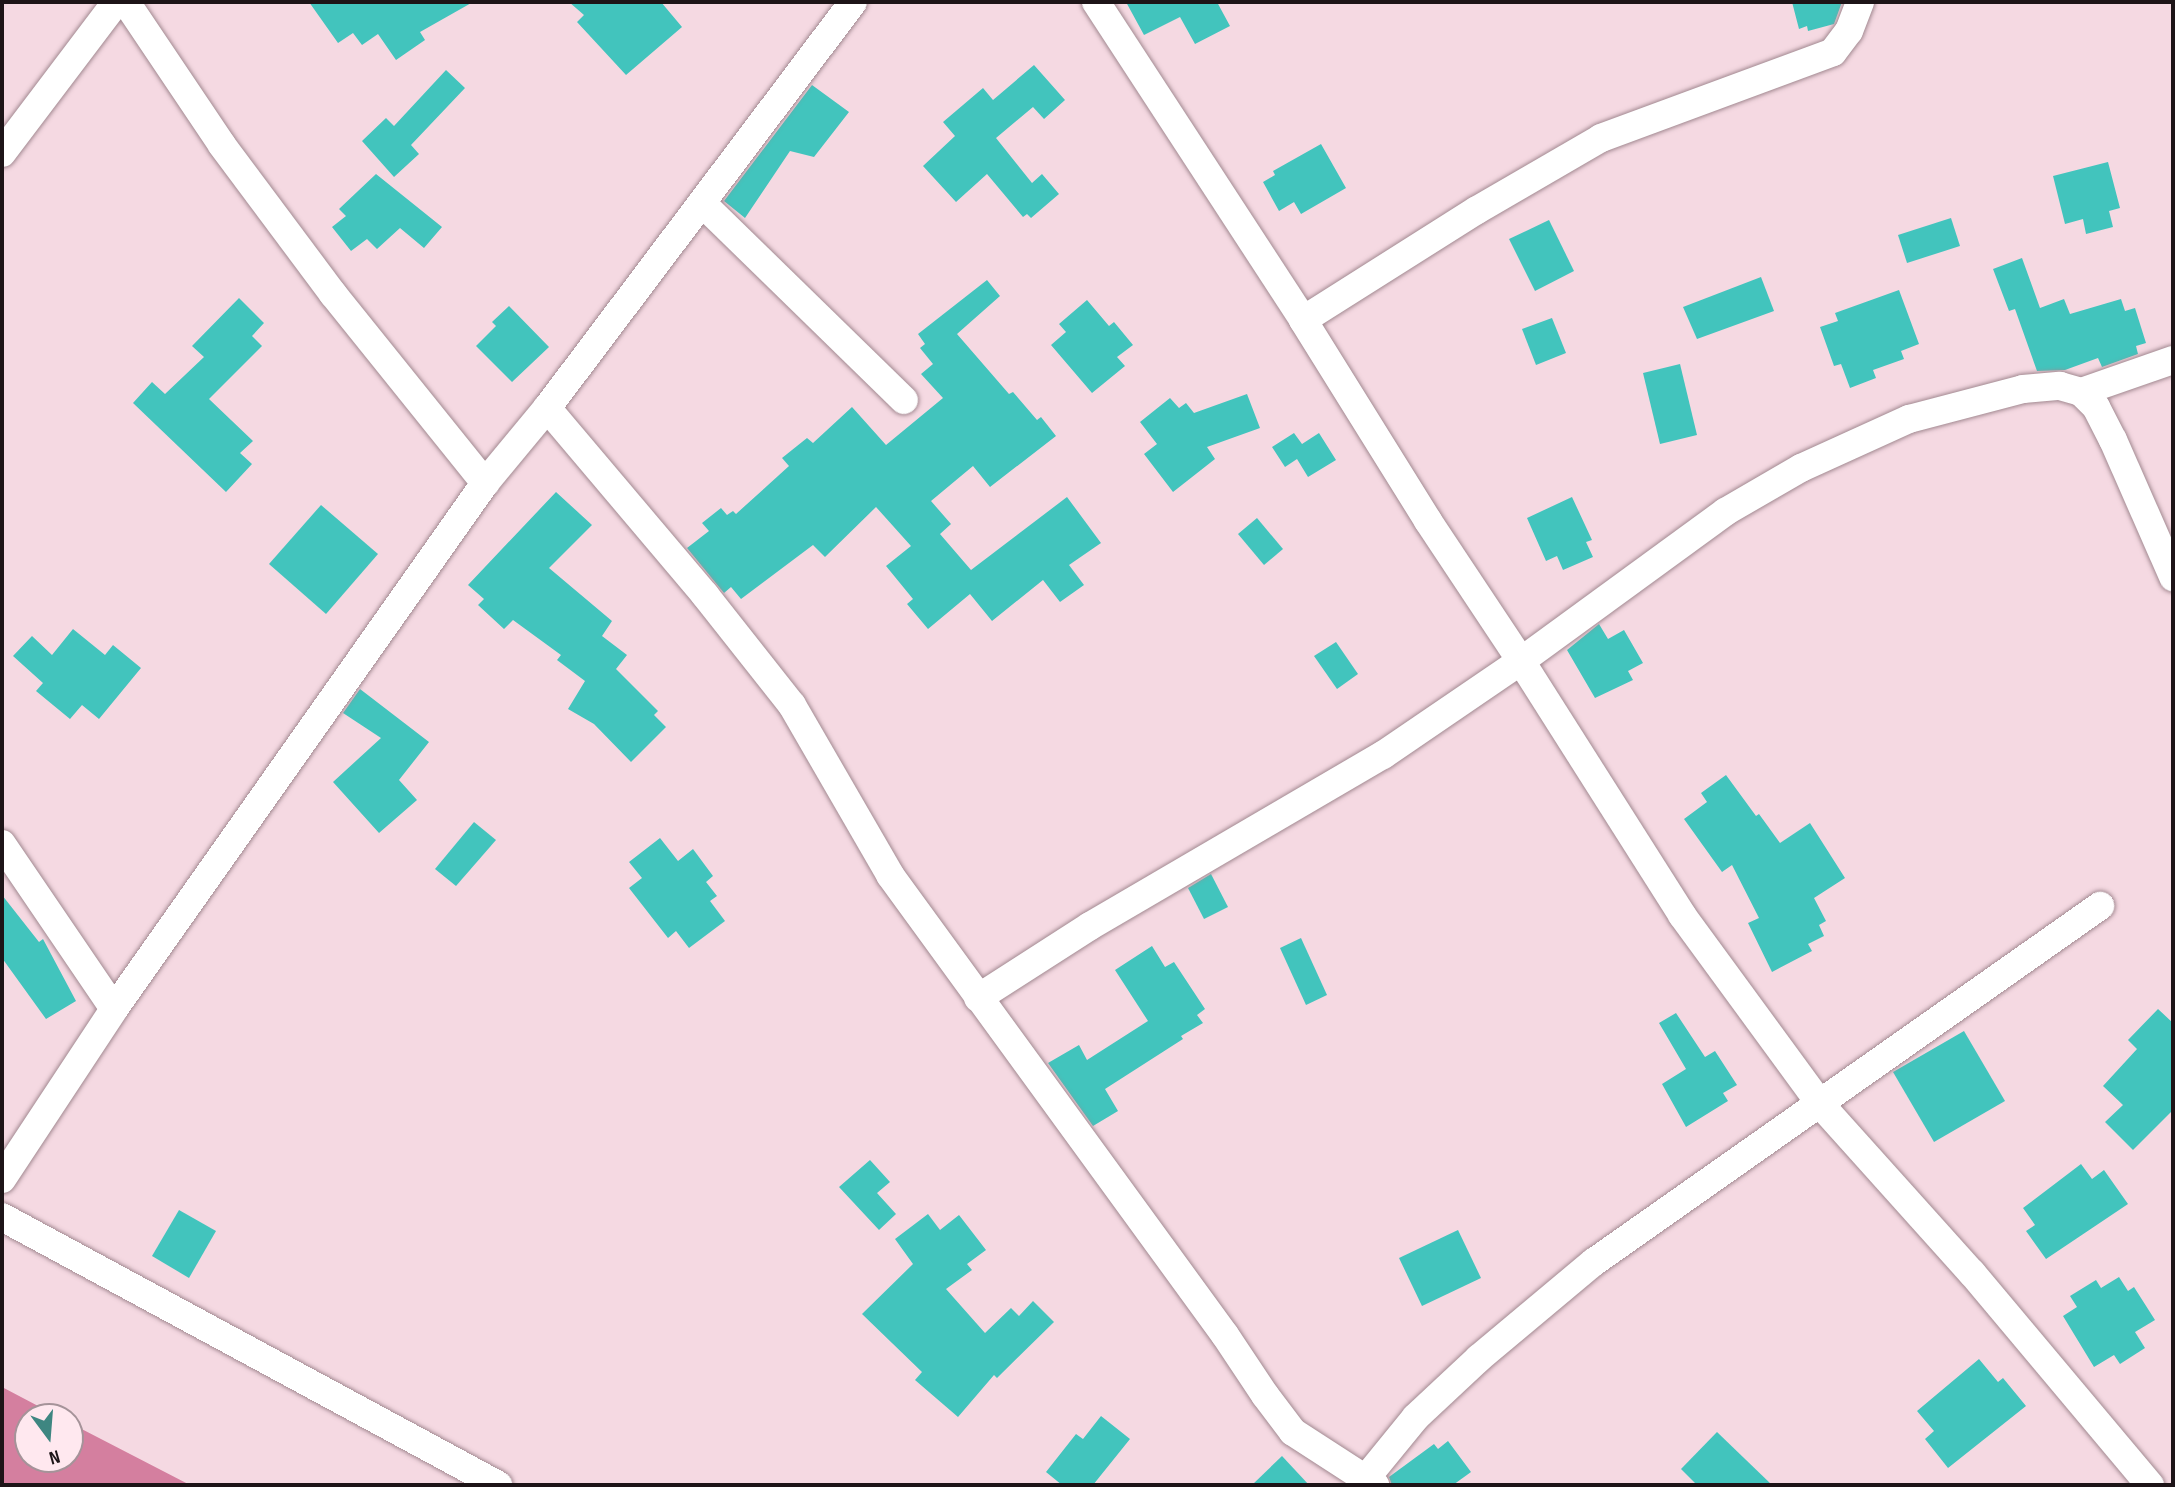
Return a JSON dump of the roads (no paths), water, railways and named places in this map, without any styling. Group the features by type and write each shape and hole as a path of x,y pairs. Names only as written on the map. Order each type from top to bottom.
{"street":[{"path":"2,153 116,2"},
{"path":"126,2 222,145 333,294 485,483"},
{"path":"2,1179 114,1009 485,483 547,408 853,2"},
{"path":"1096,2 1303,320 1428,521 1521,661 1682,915 1821,1105 1972,1273 2150,1485"},
{"path":"1303,320 1477,210 1601,138 1833,52 1849,31 1860,2"},
{"path":"702,203 904,400"},
{"path":"2081,392 2173,360"},
{"path":"978,998 1090,926 1383,755 1521,661 1726,512 1801,468 1909,419 2023,389 2060,386 2081,392 2096,407 2113,440 2173,578"},
{"path":"547,408 705,595 792,705 890,875 1293,1432 1348,1470 1371,1481 1416,1417 1479,1358 1594,1262 1821,1105 2100,906"},
{"path":"2,844 114,1009"},
{"path":"2,1217 498,1485"}]}
